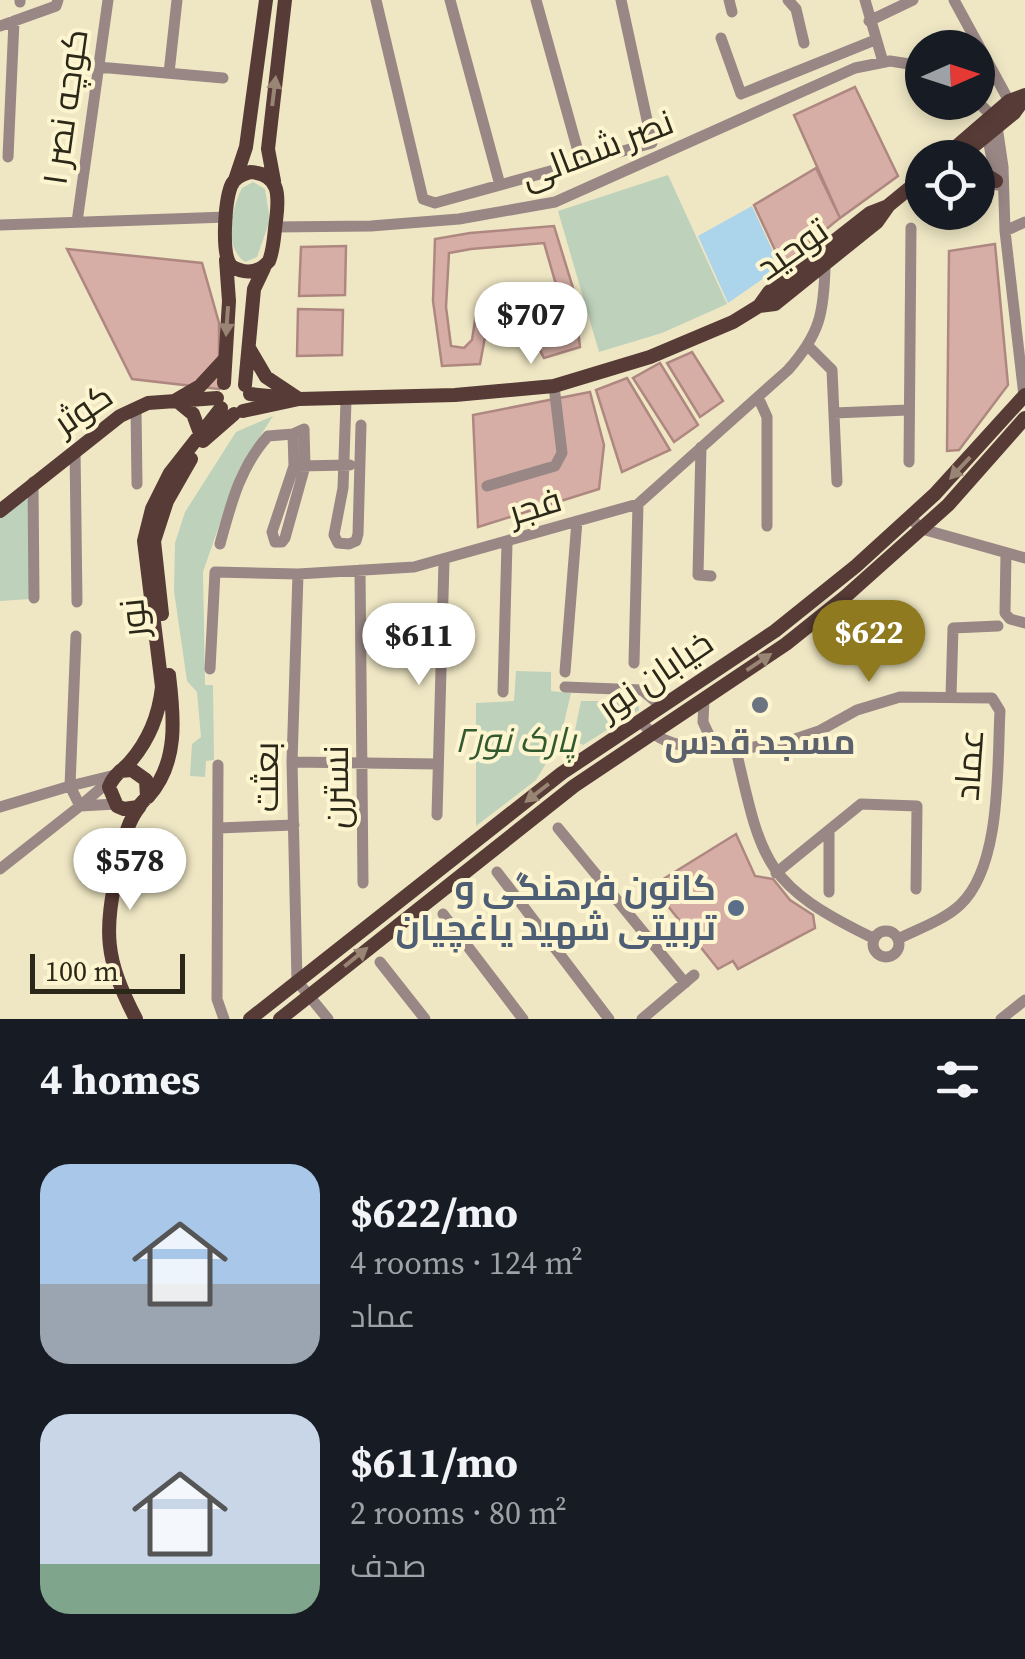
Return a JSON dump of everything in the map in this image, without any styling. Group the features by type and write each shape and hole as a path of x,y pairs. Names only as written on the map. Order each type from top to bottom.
{"main road":[{"path":"228,408 224,383 229,287 227,218 246,148 266,0"},
{"path":"225,359 200,386 176,400 194,414 203,435 228,408 247,407 254,289 272,254 279,198 268,149 285,0"},
{"path":"995,116 1014,113 1020,98"},
{"path":"962,140 983,120"},
{"path":"235,180 259,172 274,182"},
{"name":"توحید","path":"300,400 554,386 666,351 734,322 759,306 769,292 820,260 870,213 905,192"},
{"path":"226,260 246,272 264,267"},
{"path":"248,347 266,377 300,400"},
{"path":"224,383 237,380 248,390 300,400"},
{"name":"خیابان نور","path":"250,1019 546,785 775,631 856,566 963,466 1025,396"},
{"name":"کوثر","path":"0,511 104,425 148,404 176,400 228,408 300,400"},
{"name":"خیابان نور","path":"280,1019 574,786 786,644 922,530 1025,418"},
{"name":"نور","path":"116,775 144,743 157,716 161,696 144,541 152,509 170,473 203,435"},
{"name":"نور","path":"136,1019 110,960 108,911 128,825 166,764 174,715 154,541 167,501 203,435"},
{"path":"116,805 132,809 146,800 148,785 142,775 132,770 116,775 110,794 122,824 101,903 99,936 105,972 128,1019"}],"street":[{"path":"0,26 56,6 58,0"},
{"name":"کوچه نصر ۱","path":"77,222 108,0"},
{"path":"169,73 177,0"},
{"path":"376,0 423,199 435,203 652,143 620,0"},
{"path":"450,0 500,185"},
{"path":"536,0 582,162"},
{"path":"788,0 796,9 804,43"},
{"path":"865,0 883,62"},
{"path":"869,21 913,0"},
{"path":"954,0 1020,98"},
{"path":"8,157 14,21"},
{"path":"721,38 741,94 876,40"},
{"name":"نصر شمالی","path":"275,227 371,226 459,219 554,202 855,68 883,62 905,64"},
{"path":"98,66 222,78"},
{"path":"986,120 996,181 1004,203"},
{"path":"987,120 1006,186 1005,231 1025,396"},
{"path":"0,225 227,218"},
{"path":"1005,231 1025,222"},
{"path":"909,462 911,230"},
{"name":"فجر","path":"210,669 216,572 298,574 414,567 507,544 638,504 809,347 821,319 820,260"},
{"path":"1016,326 1025,342"},
{"path":"809,347 832,370 837,482"},
{"path":"487,486 554,466 562,453 554,386"},
{"path":"758,397 767,417 767,526"},
{"path":"346,400 344,466 334,535 338,543 356,541 358,534 361,425"},
{"path":"136,409 137,484"},
{"path":"834,414 908,410"},
{"path":"220,544 249,456 268,436 293,434 299,466 285,538 275,542 272,532 299,466"},
{"path":"700,448 698,575 711,576"},
{"path":"75,449 76,602"},
{"path":"299,466 358,465"},
{"path":"33,482 34,598"},
{"path":"634,663 638,504"},
{"path":"910,517 922,530 1025,558"},
{"path":"565,672 577,521"},
{"path":"503,692 507,544"},
{"path":"1006,554 1005,614 1025,623"},
{"path":"438,816 444,561"},
{"name":"نسترن","path":"360,570 364,883"},
{"name":"بعثت","path":"297,981 292,762 298,574"},
{"path":"952,696 953,628 998,626"},
{"path":"76,636 70,786 80,806"},
{"path":"565,687 642,690 661,706"},
{"name":"عماد","path":"650,734 682,746 736,750 788,742 820,731 856,710 900,697 992,698 1000,711 995,810 974,889 958,908 898,939"},
{"path":"704,698 703,722 710,738 736,750 755,832 776,873 810,904 873,938"},
{"path":"640,720 650,734"},
{"path":"292,762 438,764"},
{"path":"218,765 216,999 224,1019"},
{"path":"0,807 116,775"},
{"path":"0,869 116,775"},
{"path":"776,873 861,804 917,806 916,889"},
{"path":"80,806 116,805"},
{"path":"219,828 294,825"},
{"path":"558,828 689,979 642,1019"},
{"path":"829,830 829,892"},
{"path":"497,872 609,1019"},
{"path":"443,914 523,1019"},
{"path":"889,930 898,939 898,951 886,957 875,952 873,938 889,930"},
{"path":"380,962 425,1019"},
{"path":"297,981 328,1019"},
{"path":"1001,1019 1025,1000"}],"green space":[{"path":"668,175 727,304 662,333 599,352 558,211"},
{"path":"253,182 265,189 270,220 257,257 245,262 234,247 231,227 242,188"},
{"path":"273,416 238,471 203,572 205,685 213,685 214,760 206,761 205,777 190,776 192,744 201,737 197,692 187,681 174,591 175,543 185,512 236,432"},
{"path":"30,499 31,599 0,601 0,514 19,500"},
{"name":"پارک نور۲","path":"516,671 551,672 551,691 571,693 560,740 536,780 476,826 476,703 514,701"},
{"path":"581,701 638,701 639,710 583,745 573,740"}],"water":[{"path":"752,206 780,267 728,303 698,236"}],"building":[{"path":"855,87 898,176 840,218 794,115"},
{"path":"816,168 840,218 782,265 754,205"},
{"path":"554,226 573,288 580,347 544,358 519,311 529,305 548,334 556,340 565,334 544,243 471,249 449,253 446,307 451,346 464,348 472,340 477,308 490,310 480,364 442,366 433,301 435,239"},
{"path":"995,244 1008,385 959,450 947,451 949,251"},
{"path":"346,246 345,295 299,296 301,247"},
{"path":"67,249 202,263 219,323 219,389 132,379"},
{"path":"298,309 343,310 342,355 297,356"},
{"path":"692,352 723,401 700,417 667,363"},
{"path":"660,363 698,425 674,442 633,378"},
{"path":"627,378 670,450 622,472 596,390"},
{"path":"590,392 604,445 599,489 478,527 473,415"},
{"name":"کانون فرهنگی و تربیتی شهید یاغچیان","path":"736,834 755,876 773,879 790,900 813,915 815,928 738,969 733,961 718,969 652,886"}],"place":[{"name":"مسجد قدس","path":"760,705"},
{"name":"کانون فرهنگی و تربیتی شهید یاغچیان","path":"736,908"}]}
